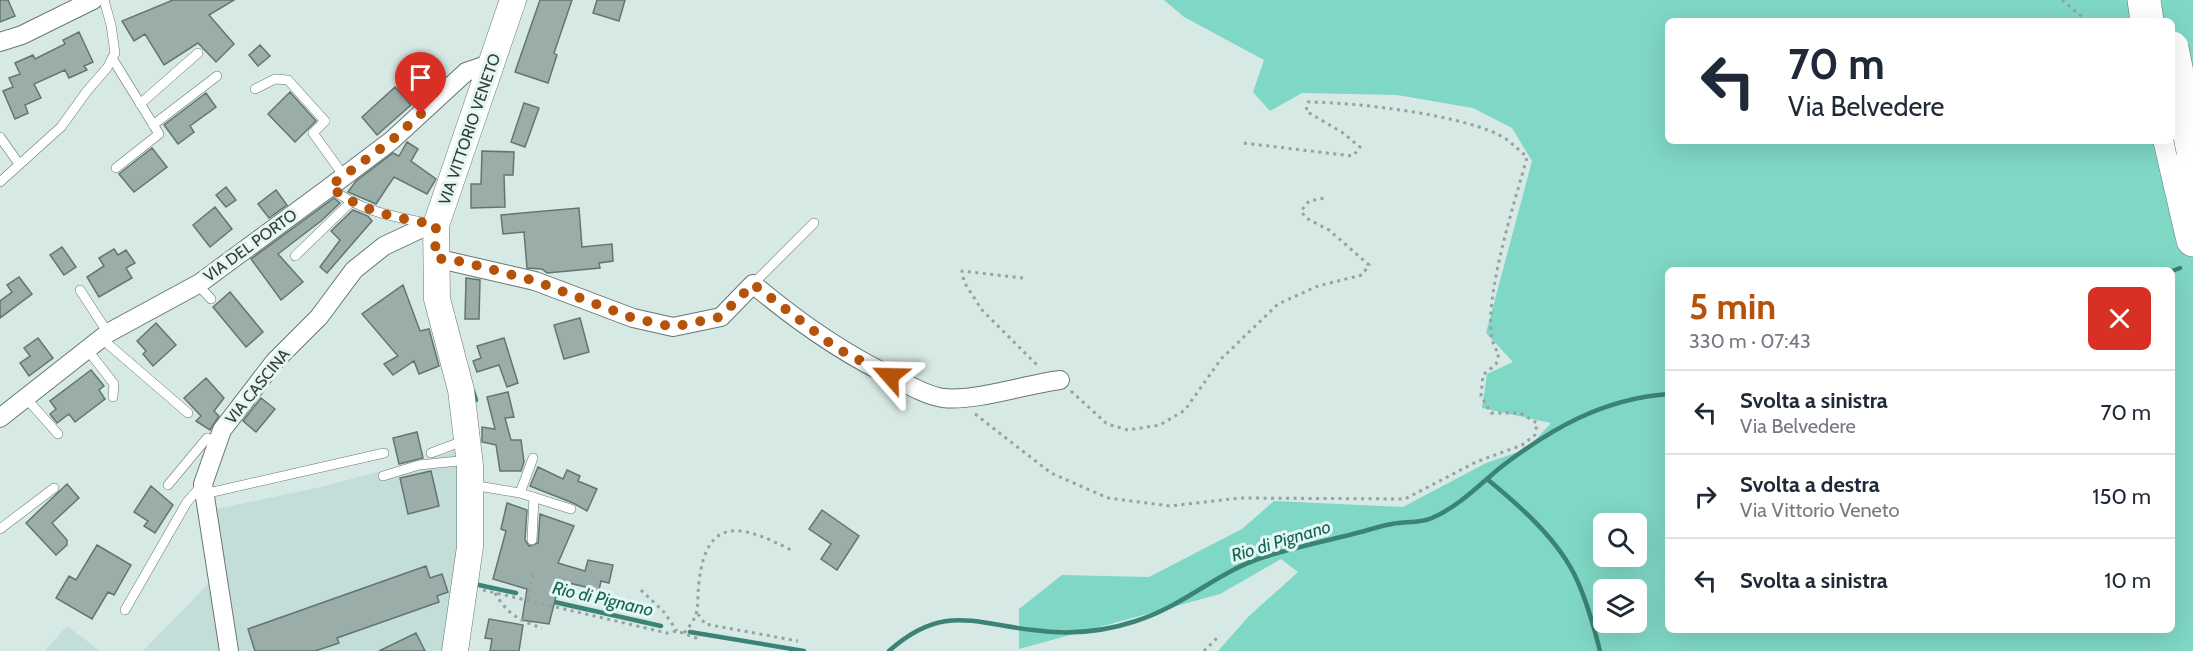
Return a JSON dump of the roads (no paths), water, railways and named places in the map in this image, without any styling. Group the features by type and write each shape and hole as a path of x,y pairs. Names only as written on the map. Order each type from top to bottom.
{"highway":[{"path":"2144,0 2147,18"},
{"path":"2163,0 2166,18"},
{"path":"2175,63 2193,150"},
{"path":"2171,144 2193,240"}],"street":[{"path":"0,42 22,35 93,0"},
{"name":"VIA VITTORIO VENETO","path":"456,651 470,547 468,461 461,390 437,299 436,225 513,0"},
{"name":"VIA DEL PORTO","path":"0,418 99,340 197,284 391,141 466,72 492,63"},
{"name":"VIA CASCINA","path":"229,651 203,489 222,430 275,361 319,317 354,270 384,246 420,229 436,225"},
{"path":"435,258 464,262 535,281 633,318 673,327 720,317 753,284 836,348 897,380 942,398 962,397 1060,380"}],"lane":[{"path":"0,182 61,128 115,53 104,0"},
{"path":"140,104 198,53"},
{"path":"112,58 159,134 116,168"},
{"path":"153,125 217,76"},
{"path":"255,89 275,80 288,80 325,121 314,133 337,181 342,197 399,218 436,225"},
{"path":"0,137 19,164"},
{"path":"0,158 9,150"},
{"path":"295,256 352,201"},
{"path":"753,284 814,223"},
{"path":"197,284 211,299"},
{"path":"80,290 114,384 113,398"},
{"path":"99,340 188,413"},
{"path":"26,397 58,434"},
{"path":"168,485 207,438 218,442"},
{"path":"125,610 187,502 203,489 384,453"},
{"path":"431,453 468,461 520,493 571,509"},
{"path":"520,493 533,458"},
{"path":"382,476 419,465 468,461"},
{"path":"0,529 54,488"},
{"path":"532,540 534,497"}],"waterway":[{"name":"Rio di Pignano","path":"2175,270 2180,268"},
{"path":"473,391 476,400"},
{"name":"Rio di Pignano","path":"889,651 908,636 925,627 958,620 1046,632 1098,630 1136,621 1169,607 1229,572 1261,558 1382,526 1432,518 1459,502 1501,467 1559,428 1600,409 1622,402 1665,394"},
{"path":"1487,479 1538,525 1560,551 1584,597 1600,651"},
{"name":"Rio di Pignano","path":"479,585 516,593"},
{"name":"Rio di Pignano","path":"550,601 661,626"},
{"name":"Rio di Pignano","path":"690,632 804,651"}]}
